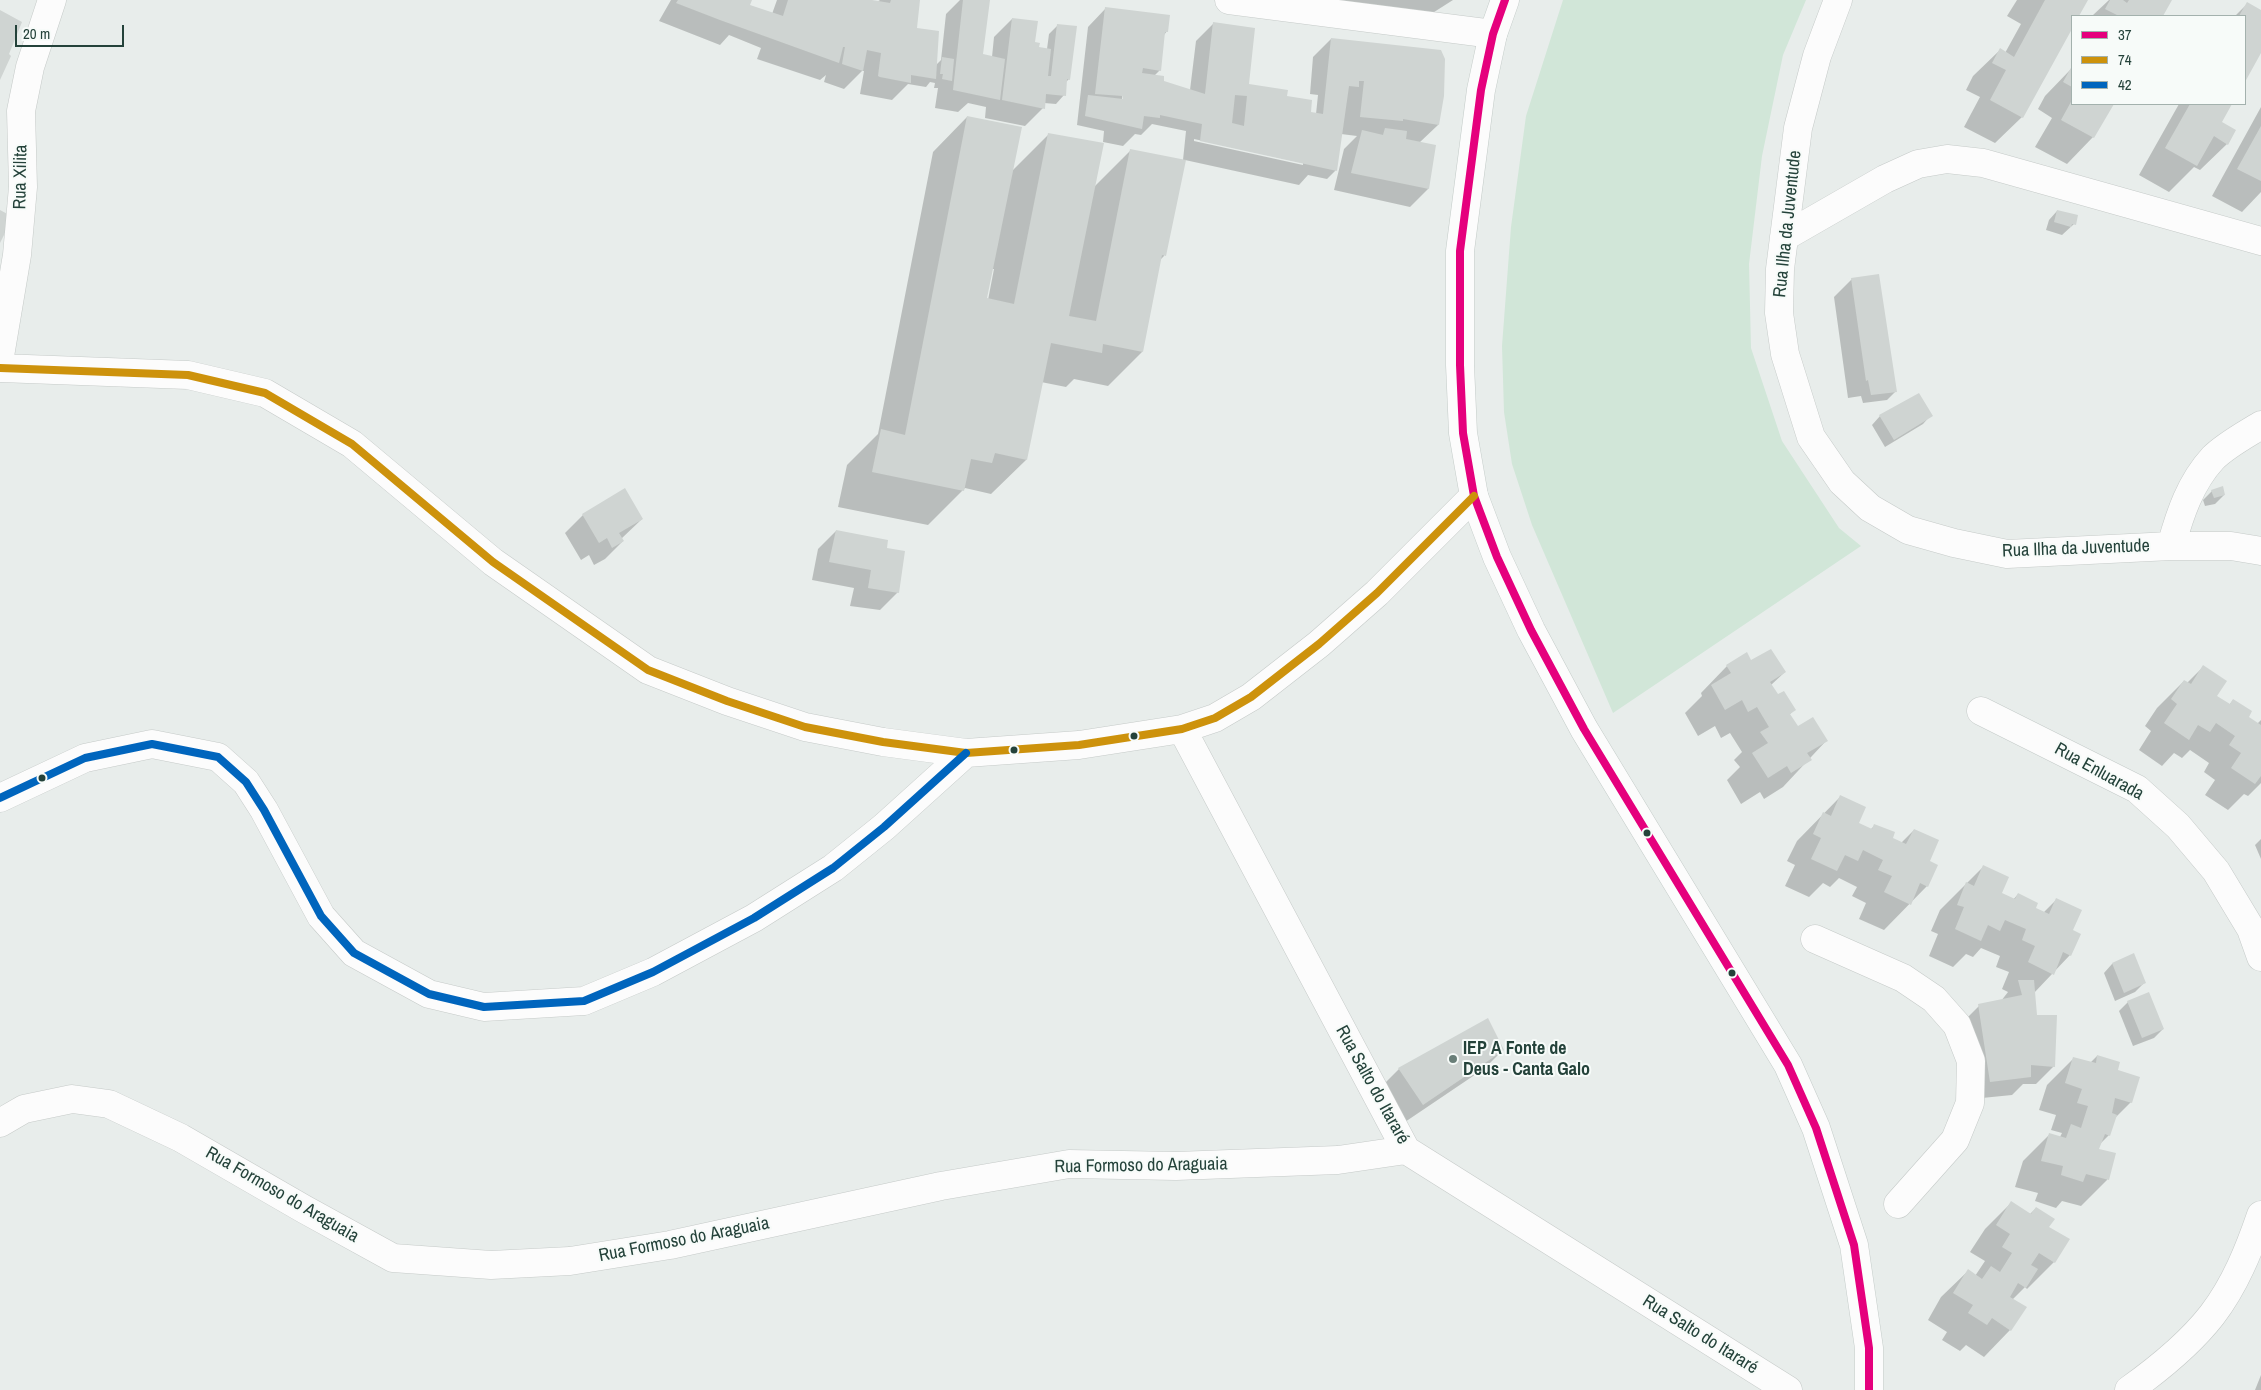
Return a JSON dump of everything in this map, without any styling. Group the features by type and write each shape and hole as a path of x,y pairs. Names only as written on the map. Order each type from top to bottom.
{"street":[{"name":"Rua Xilita","path":"0,356 17,255 22,197 20,111 30,67 52,0"},
{"path":"1229,0 1493,34"},
{"path":"1505,0 1493,34 1481,90 1460,251 1460,365 1463,433 1474,496 1530,630 1584,729 1788,1065 1812,1119 1854,1245 1869,1348 1869,1390"},
{"name":"Rua Ilha da Juventude","path":"1838,0 1817,56 1798,128 1780,269 1779,313 1785,354 1811,437 1842,482 1870,508 1908,530 1954,543 2008,554 2171,546 2231,546 2261,551"},
{"path":"1784,237 1885,179 1918,164 1947,159 1992,166 2261,241"},
{"path":"0,368 188,375 265,393 352,444 493,562 648,670 727,701 805,727 883,742 966,753 1079,745 1182,729 1215,718 1252,697 1282,675 1377,593 1474,496"},
{"path":"2171,546 2182,508 2195,483 2213,458 2261,425"},
{"name":"Rua Enluarada","path":"1981,711 2136,789 2178,826 2216,871 2251,928 2261,957"},
{"name":"Rua Salto do Itararé","path":"1182,729 1406,1150 1788,1390"},
{"path":"0,798 85,758 152,744 218,757 246,782 264,810 321,916 354,953 429,994 484,1007 584,1001 653,972 712,941 754,918 833,868 884,827 966,753"},
{"path":"1815,939 1903,978 1934,999 1957,1025 1971,1061 1970,1103 1955,1140 1898,1204"},
{"name":"Rua Formoso do Araguaia","path":"0,1123 24,1109 72,1099 109,1104 182,1138 393,1258 491,1265 570,1261 670,1246 941,1186 1069,1164 1176,1166 1338,1160 1406,1150"},
{"path":"2129,1390 2180,1348 2212,1316 2238,1274 2261,1215"}],"green space":[{"path":"1563,0 1806,0 1783,55 1762,156 1749,264 1751,348 1782,441 1839,528 1861,546 1613,713 1532,525 1512,464 1504,412 1502,346 1511,227 1526,116"}],"building":[{"path":"678,0 752,0 750,5 783,16 788,0 872,0 890,3 891,0 920,0 917,28 939,31 936,79 911,75 911,83 880,77 878,76 881,53 867,50 863,71 842,64 845,47 843,47 839,63 676,3"},
{"path":"963,0 990,0 983,54 1005,59 1000,100 953,90"},
{"path":"2045,0 2088,0 2080,15 2071,15 2071,31 2023,118 1990,100 2006,70 1992,63 2000,48 2014,57"},
{"path":"2110,0 2123,0 2127,3 2129,0 2172,0 2164,15 2117,15 2105,9"},
{"path":"2247,2 2261,10 2261,53 2246,80 2246,15 2240,15"},
{"path":"1105,7 1170,15 1168,32 1165,32 1161,71 1143,68 1142,73 1164,76 1164,81 1205,94 1213,22 1255,28 1249,84 1288,90 1287,96 1312,100 1311,112 1323,114 1331,38 1441,50 1445,59 1444,96 1439,125 1403,119 1403,121 1360,117 1364,81 1359,81 1359,87 1349,86 1337,171 1200,141 1202,124 1160,115 1160,118 1144,116 1142,129 1085,116 1088,95 1123,99 1123,96 1095,94","holes":["1235,95 1247,96 1244,126 1232,123"]},
{"path":"0,10 22,22 9,54 11,56 0,80"},
{"path":"1012,18 1038,21 1035,42 1040,43 1039,47 1051,49 1048,76 1051,76 1057,24 1077,26 1070,80 1067,79 1066,96 1046,94 1045,109 1002,100"},
{"path":"942,57 954,59 952,81 942,79 943,74 940,74"},
{"path":"2071,68 2071,86 2063,82"},
{"path":"2071,102 2071,105 2113,105 2094,138 2061,120"},
{"path":"2189,105 2231,105 2222,122 2236,130 2228,145 2214,136 2197,166 2165,148"},
{"path":"967,116 1022,127 987,298 1014,304 1048,133 1104,143 1069,316 1096,321 1130,149 1186,160 1166,256 1162,255 1143,352 1103,344 1102,353 1051,343 1027,460 995,453 992,463 971,459 964,491 872,472 881,429 905,435"},
{"path":"2261,126 2261,181 2237,169"},
{"path":"1385,128 1407,131 1406,139 1436,145 1429,189 1351,173 1362,130 1383,135"},
{"path":"0,210 13,217 0,243"},
{"path":"2057,210 2078,215 2076,225 2072,224 2071,227 2054,222"},
{"path":"1879,274 1897,392 1871,395 1868,380 1866,381 1851,278"},
{"path":"1919,393 1933,416 1894,440 1879,415"},
{"path":"2223,486 2225,495 2214,498 2211,490"},
{"path":"625,488 643,519 619,533 624,541 612,548 607,538 599,543 582,514"},
{"path":"836,530 888,540 887,548 905,551 899,593 868,588 871,570 829,562"},
{"path":"1771,649 1786,672 1770,682 1778,694 1784,691 1796,710 1790,714 1798,726 1813,717 1828,741 1807,753 1812,760 1791,773 1787,766 1768,778 1752,753 1768,743 1760,732 1769,727 1757,707 1748,712 1742,700 1725,710 1711,685 1731,673 1726,665 1747,652 1751,660"},
{"path":"2203,665 2227,681 2217,696 2230,704 2233,699 2252,711 2249,717 2261,725 2261,776 2255,784 2231,768 2241,753 2229,745 2235,736 2216,723 2210,732 2198,725 2189,740 2164,723 2177,704 2171,699 2184,680 2191,684"},
{"path":"1840,795 1866,807 1859,823 1872,829 1874,824 1895,832 1893,838 1906,844 1914,829 1939,840 1930,861 1938,865 1928,887 1920,883 1911,905 1884,892 1892,876 1878,870 1883,860 1863,850 1858,861 1845,855 1837,871 1811,859 1821,838 1813,834 1823,812 1831,816"},
{"path":"1983,865 2009,877 2002,893 2015,899 2018,893 2038,903 2036,908 2049,914 2056,898 2082,910 2073,930 2081,934 2071,956 2063,952 2054,975 2028,962 2035,946 2022,940 2026,929 2005,920 2000,931 1988,925 1981,941 1955,929 1964,907 1957,905 1966,882 1974,886"},
{"path":"2134,953 2146,983 2124,993 2112,963"},
{"path":"2018,980 2034,980 2037,1015 2057,1015 2055,1067 2031,1065 2031,1077 1990,1082 1978,1004 2022,995"},
{"path":"2149,992 2164,1029 2142,1038 2127,1001"},
{"name":"IEP A Fonte de Deus - Canta Galo","path":"1488,1018 1504,1050 1423,1105 1398,1068"},
{"path":"2097,1055 2120,1062 2118,1070 2140,1077 2132,1103 2115,1098 2112,1113 2117,1115 2110,1136 2105,1134 2099,1149 2116,1153 2109,1180 2086,1174 2083,1182 2061,1175 2063,1166 2041,1161 2049,1133 2066,1138 2071,1124 2081,1128 2088,1106 2077,1103 2082,1089 2065,1083 2073,1057 2096,1063"},
{"path":"2011,1201 2031,1214 2036,1207 2055,1219 2049,1227 2070,1239 2055,1263 2039,1253 2031,1265 2038,1269 2026,1288 2018,1283 2010,1297 2027,1307 2011,1331 1992,1318 1987,1325 1968,1313 1973,1305 1953,1293 1968,1269 1982,1279 1991,1266 2000,1272 2012,1253 2002,1247 2010,1234 1996,1225"}],"transit line":[{"name":"37","path":"1505,0 1493,34 1481,90 1460,251 1460,365 1463,433 1474,496 1497,557 1531,630 1584,729 1788,1065 1816,1128 1854,1245 1869,1348 1869,1390"},
{"name":"74","path":"0,368 188,375 265,393 352,444 493,562 648,670 727,701 805,727 883,742 966,753 1079,745 1182,729 1215,718 1251,697 1319,644 1377,593 1474,496"},
{"name":"42","path":"0,798 85,758 152,744 218,757 246,782 264,810 321,916 354,953 429,994 484,1007 584,1001 653,972 754,918 833,868 884,827 966,753"}],"place":[{"name":"IEP A Fonte de Deus - Canta Galo","path":"1453,1059"}]}
